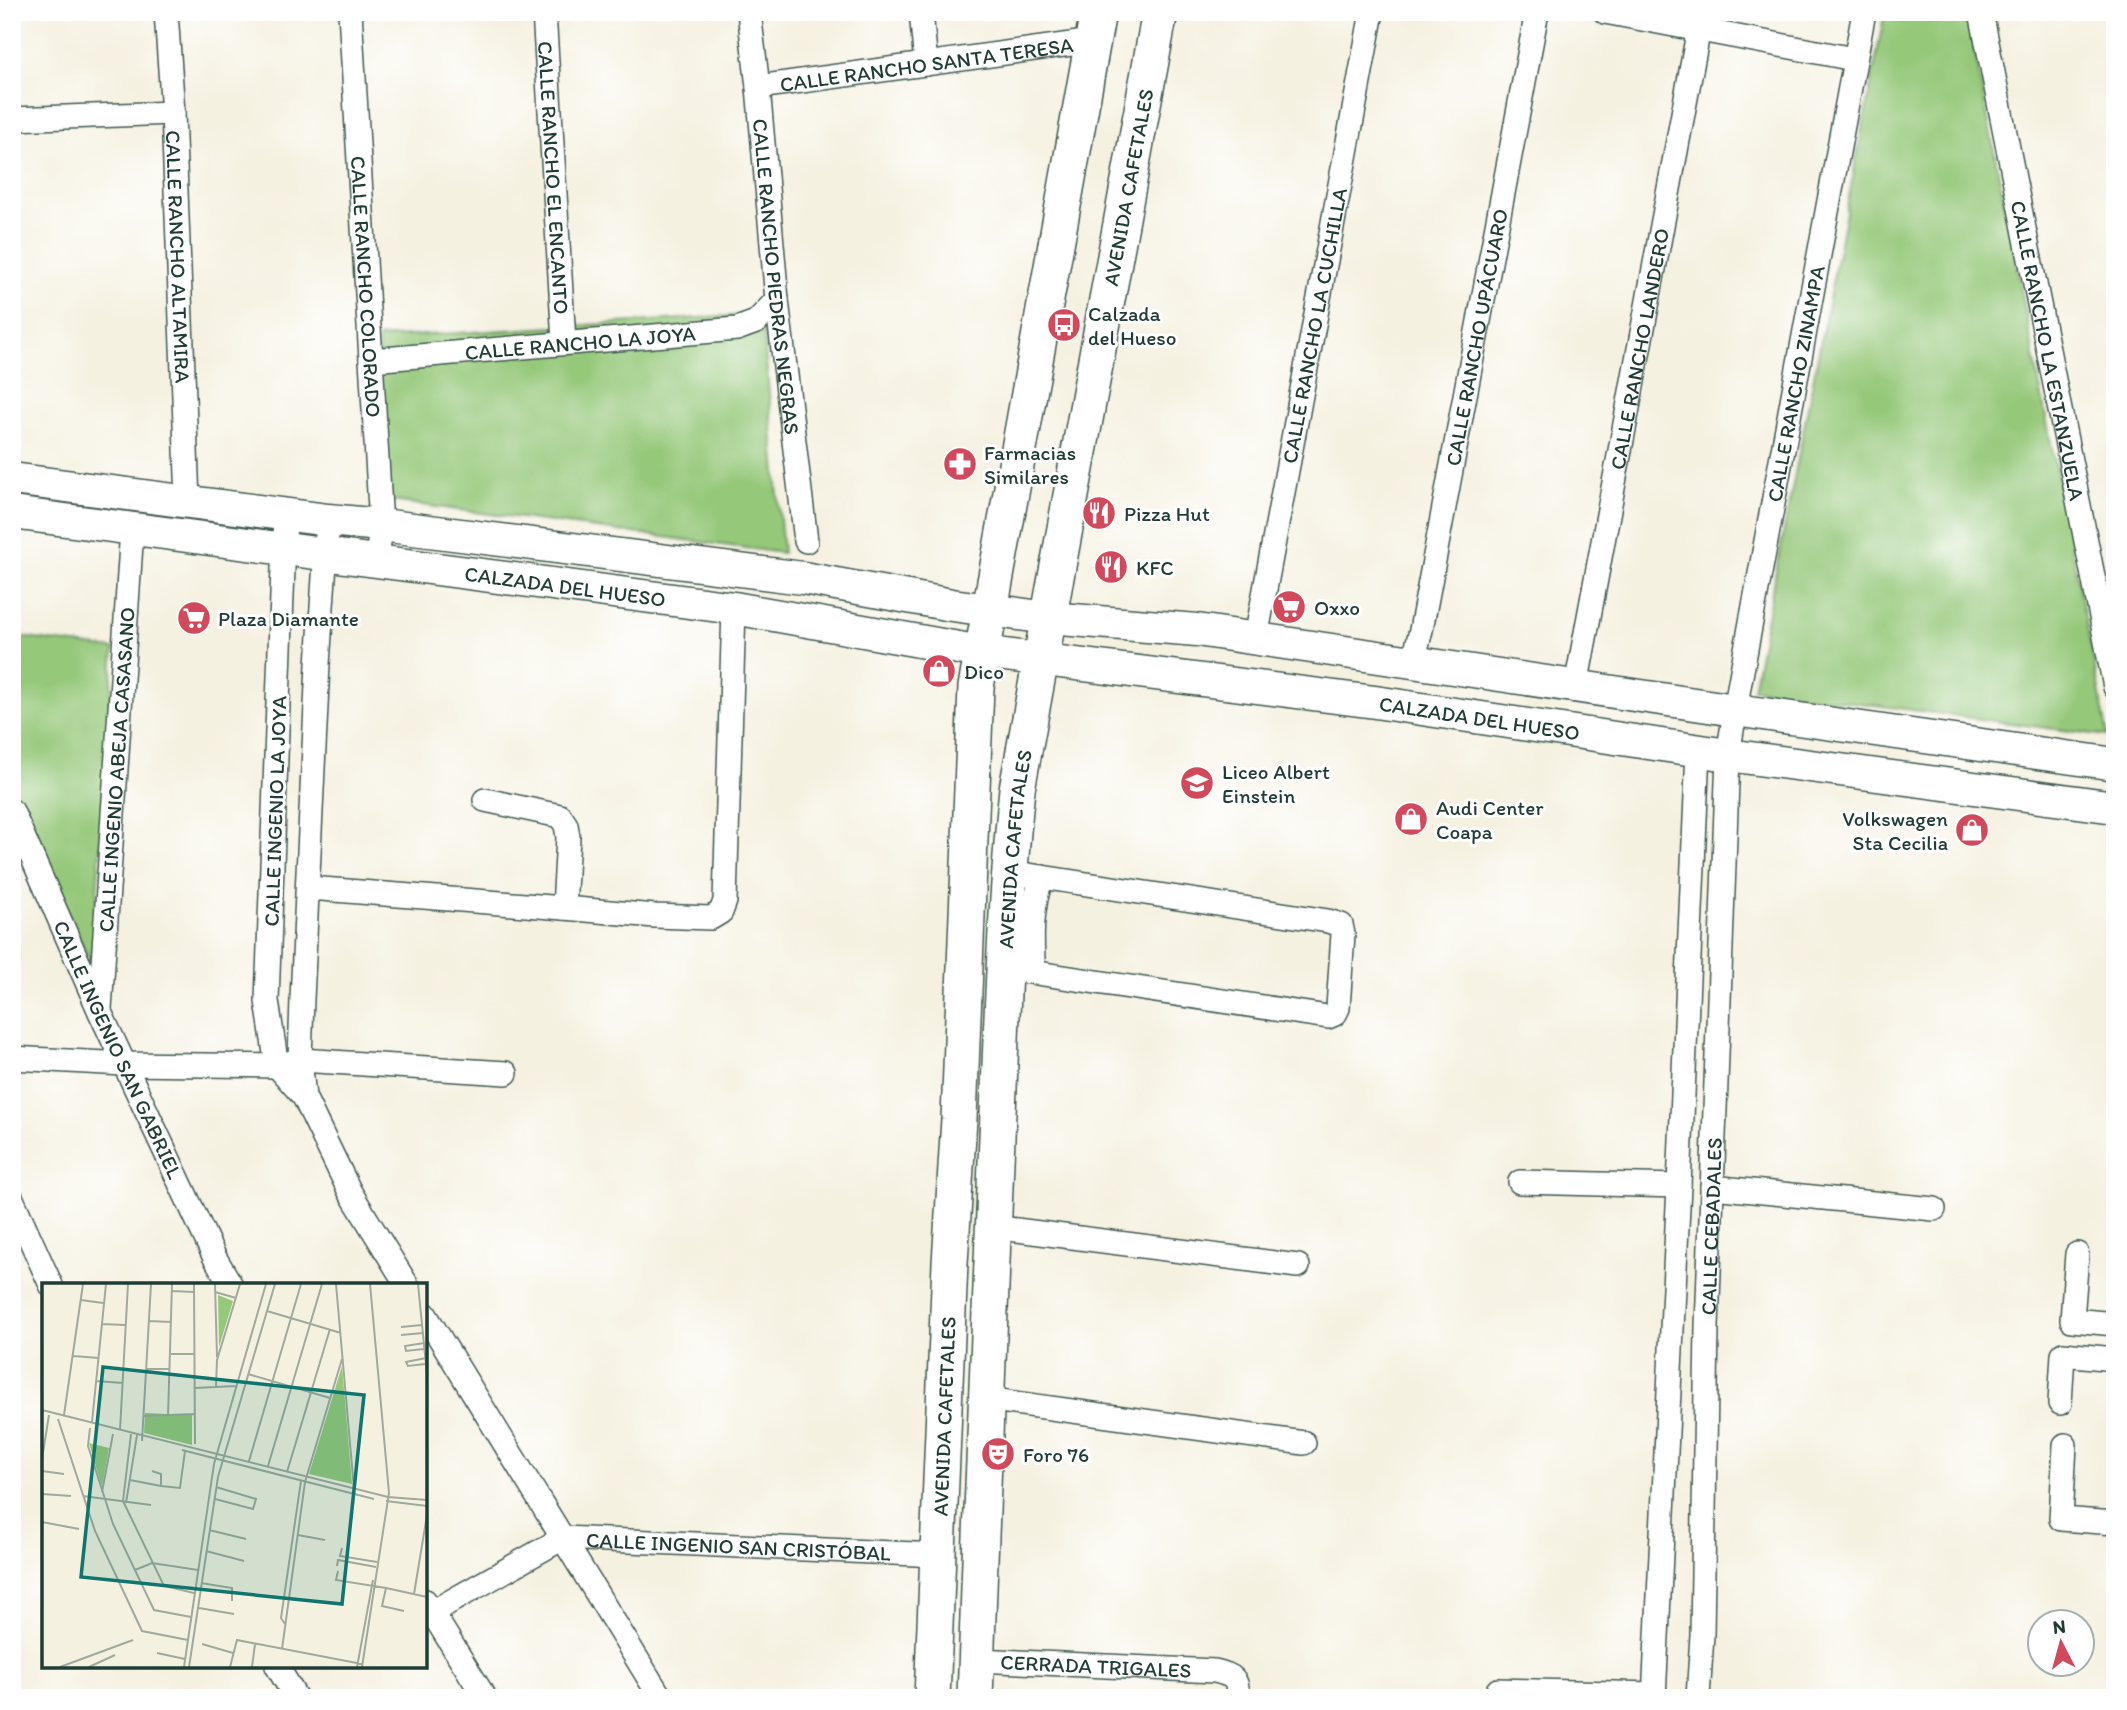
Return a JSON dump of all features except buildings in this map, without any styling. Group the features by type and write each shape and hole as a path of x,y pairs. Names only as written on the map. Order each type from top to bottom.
{"main road":[{"name":"AVENIDA CAFETALES","path":"975,1698 993,1227 1020,970 1026,874 1017,789 1160,12"},
{"name":"AVENIDA CAFETALES","path":"932,1698 976,687 1096,27"},
{"name":"CALZADA DEL HUESO","path":"12,479 803,578 1048,618 1197,630 2115,764"},
{"name":"CALZADA DEL HUESO","path":"12,513 734,608 982,652 1376,702 1728,755 2115,807"}],"street":[{"name":"CALLE RANCHO ALTAMIRA","path":"166,12 173,113 188,501"},
{"name":"CALLE RANCHO COLORADO","path":"350,12 381,525 377,560"},
{"name":"CALLE RANCHO EL ENCANTO","path":"544,12 564,342"},
{"name":"CALLE RANCHO PIEDRAS NEGRAS","path":"749,12 777,300 806,541"},
{"path":"921,12 926,64"},
{"name":"CALLE RANCHO LA CUCHILLA","path":"1256,638 1371,12"},
{"name":"CALLE RANCHO UPÁCUARO","path":"1413,662 1537,12"},
{"path":"1605,12 1700,21 1854,59"},
{"name":"CALLE RANCHO ZINAMPA","path":"1728,755 1864,12"},
{"name":"CALLE RANCHO LA ESTANZUELA","path":"1980,12 2115,687"},
{"name":"CALLE RANCHO LANDERO","path":"1576,687 1700,21"},
{"name":"CALLE RANCHO SANTA TERESA","path":"758,87 926,64 1096,27"},
{"path":"12,119 173,113"},
{"name":"CALLE RANCHO LA JOYA","path":"371,359 737,329 755,321 777,300"},
{"name":"CALLE INGENIO LA JOYA","path":"285,514 267,1001 277,1066 304,1097 350,1192 406,1283"},
{"name":"CALLE INGENIO LA JOYA","path":"304,1097 300,1060 318,664 328,520"},
{"name":"CALLE INGENIO ABEJA CASASANO","path":"100,1012 132,529"},
{"path":"309,888 655,916 711,918 721,912 725,901 734,608"},
{"path":"1498,1690 1654,1696 1698,750"},
{"name":"CALLE CEBADALES","path":"1698,1698 1702,1634 1707,1327 1728,755"},
{"path":"485,800 560,816 566,825 568,837 564,908"},
{"name":"CALLE INGENIO SAN GABRIEL","path":"12,811 100,1012 214,1256 230,1283"},
{"path":"1692,872 1724,874"},
{"path":"1020,970 1328,1017 1335,1014 1338,1008 1343,934 1341,925 1026,874"},
{"path":"12,1058 124,1064 277,1066 300,1060 506,1073"},
{"path":"1520,1182 1679,1186"},
{"path":"1712,1186 1934,1209"},
{"path":"12,1199 50,1283"},
{"path":"993,1227 1298,1266"},
{"path":"2077,1254 2071,1320 2115,1324"},
{"path":"427,1317 661,1698"},
{"path":"2060,1403 2063,1353 2115,1359"},
{"path":"986,1399 1304,1443"},
{"path":"2066,1445 2061,1519 2115,1523"},
{"name":"CALLE INGENIO SAN CRISTÓBAL","path":"429,1606 563,1538 938,1555"},
{"path":"429,1606 485,1698"},
{"name":"CERRADA TRIGALES","path":"977,1660 1215,1671 1231,1675 1238,1685 1238,1698"},
{"path":"278,1668 296,1698"}],"green space":[{"path":"1885,12 1967,12 2108,736 1753,689"},
{"path":"762,314 783,553 385,500 378,338"},
{"path":"12,636 114,649 92,965 12,795"}],"place":[{"name":"Calzada del Hueso","path":"1064,325"},
{"name":"Farmacias Similares","path":"960,464"},
{"name":"Pizza Hut","path":"1099,513"},
{"name":"KFC","path":"1111,567"},
{"name":"Oxxo","path":"1289,607"},
{"name":"Plaza Diamante","path":"194,618"},
{"name":"Dico","path":"939,671"},
{"name":"Liceo Albert Einstein","path":"1197,783"},
{"name":"Audi Center Coapa","path":"1411,819"},
{"name":"Volkswagen Sta Cecilia","path":"1972,830"},
{"name":"Foro 76","path":"998,1454"}]}
